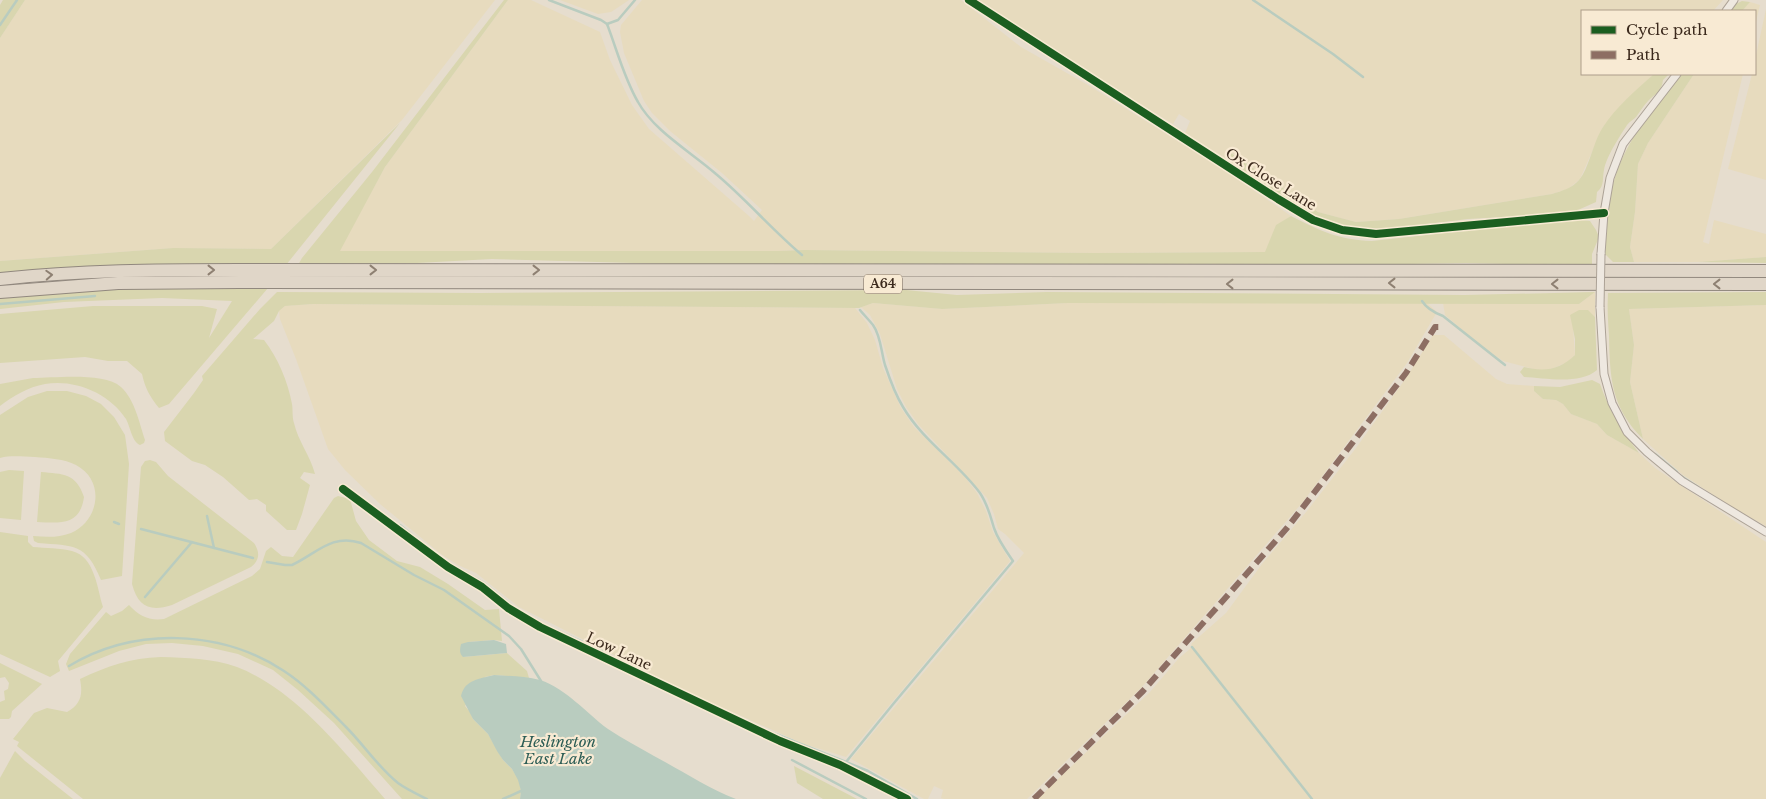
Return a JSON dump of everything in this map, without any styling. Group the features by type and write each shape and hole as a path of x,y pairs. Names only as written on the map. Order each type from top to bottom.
{"highway":[{"name":"A64","path":"0,279 32,275 129,270 1766,271"},
{"name":"A64","path":"0,292 118,283 239,282 1766,284"}],"street":[{"name":"Ox Close Lane","path":"969,0 1278,199 1313,220 1335,228 1376,234 1604,213"},
{"path":"1676,75 1623,144 1610,178 1604,213 1601,254 1600,307 1604,374 1612,403 1627,432 1646,452 1682,481 1766,532"},
{"name":"Low Lane","path":"343,488 448,567 482,587 508,608 540,627 780,740 840,765 907,799"}],"shaded area":[{"path":"3,0 25,0 0,38 0,5"},
{"path":"25,0 495,0 402,120 271,249 173,248 0,261 0,38"},
{"path":"504,0 508,0 385,167 340,251 804,250 1095,253 1265,252 1276,225 1291,216 1330,234 1350,239 1372,241 1554,221 1582,220 1590,221 1599,237 1592,254 1592,266 1466,263 1297,266 1088,264 742,266 492,259 417,263 298,265"},
{"path":"508,0 531,0 600,32 610,60 632,105 649,129 754,221 762,210 722,173 670,131 652,113 644,101 624,53 620,32 621,25 642,0 961,0 1021,47 1088,85 1221,168 1291,216 1276,226 1266,252 1095,253 804,250 339,251 385,167"},
{"path":"560,0 629,0 611,12 598,14"},
{"path":"979,0 1723,0 1714,10 1581,10 1581,75 1653,75 1625,101 1603,127 1580,179 1568,189 1552,194 1399,219 1356,222 1318,212 1232,153 1228,162 1185,133 1190,121 1179,114 1173,124 1092,75"},
{"path":"1742,1 1750,2 1743,10 1731,10"},
{"path":"1750,2 1760,5 1756,22 1756,10 1743,10"},
{"path":"1766,9 1766,180 1728,169 1752,75 1756,75 1756,55"},
{"path":"1653,75 1668,75 1663,80 1658,92 1646,103 1636,117 1629,122 1607,159 1602,184 1597,192 1596,202 1578,210 1559,214 1468,219 1379,230 1349,227 1321,220 1228,162 1231,153 1318,212 1356,222 1399,219 1552,194 1570,187 1579,180 1586,169 1603,127 1627,99"},
{"path":"1679,75 1693,75 1648,143 1638,164 1635,212 1630,247 1634,262 1613,262 1605,254 1607,218 1614,181 1625,152 1633,138"},
{"path":"1693,75 1743,75 1703,242 1709,244 1714,220 1766,234 1766,257 1698,262 1634,262 1630,247 1635,212 1638,164 1648,143"},
{"path":"400,123 286,265 0,274 0,261 173,248 271,249"},
{"path":"1766,257 1766,263 1698,262"},
{"path":"158,287 268,288 169,404 159,408 148,392 142,374 127,361 108,361 85,357 0,363 0,314 93,306 202,306 217,309 209,338 232,301 162,298 64,302 0,309 0,297 69,291"},
{"path":"906,290 957,295 1047,292 1465,295 1595,292 1579,304 1068,303 942,309 873,303 859,308 313,304 285,306 279,311 274,321 253,339 264,340 282,370 290,396 296,430 315,474 304,472 300,478 310,485 296,530 287,530 266,511 266,505 257,499 249,500 223,477 205,465 192,461 165,441 164,432 203,380 202,376 277,292 480,293"},
{"path":"1595,292 1595,317 1587,310 1573,327 1575,355 1568,362 1541,371 1503,361 1480,345 1445,315 1443,303 1579,304"},
{"path":"1766,292 1766,305 1629,309 1634,345 1630,382 1643,439 1624,415 1614,392 1610,366 1608,293"},
{"path":"873,303 942,309 1068,303 1427,303 1437,312 1407,363 1302,503 1141,688 1027,799 944,799 941,798 943,790 934,786 928,799 924,799 851,759 1024,553 998,529 987,498 918,424 906,407 897,389 880,334 870,315 861,307"},
{"path":"313,304 855,308 867,323 875,340 883,368 901,408 914,427 964,476 977,493 993,532 1010,561 846,757 804,744 683,690 519,607 476,573 458,565 441,554 380,504 345,470 328,449 280,319 279,311 285,306"},
{"path":"1766,305 1766,526 1735,509 1683,475 1643,439 1630,382 1634,345 1629,309"},
{"path":"1579,310 1588,310 1595,317 1597,370 1590,375 1572,379 1524,377 1520,372 1524,367 1545,369 1558,367 1575,355 1575,339 1570,315"},
{"path":"1433,335 1444,335 1496,379 1507,384 1534,386 1534,391 1543,399 1556,400 1563,404 1571,414 1597,424 1607,435 1639,453 1655,468 1766,542 1766,799 1037,799 1150,692 1179,658 1190,649 1192,643 1226,613 1262,564 1307,511 1356,448 1406,378"},
{"path":"79,377 103,379 113,382 121,387 130,398 145,440 144,443 140,445 135,441 126,419 110,402 101,395 79,386 56,383 39,385 21,392 0,406 0,384 33,378"},
{"path":"1592,380 1600,384 1616,420 1639,453 1607,435 1597,424 1571,414 1563,404 1556,400 1543,399 1534,391 1534,386 1560,387"},
{"path":"47,391 67,391 86,396 101,404 114,417 125,435 129,464 122,576 101,580 90,559 84,553 70,546 34,541 33,536 66,535 88,520 93,510 95,490 86,472 76,465 56,459 17,456 0,458 0,415 28,397"},
{"path":"145,461 156,462 168,476 254,543 258,553 256,562 251,567 172,605 157,608 141,603 132,584 141,467"},
{"path":"9,470 24,471 21,520 0,518 0,472"},
{"path":"41,472 62,474 77,483 84,497 82,506 73,518 68,521 53,523 37,522"},
{"path":"338,496 350,499 356,521 369,540 397,561 420,567 485,610 499,609 502,641 468,642 463,657 507,653 527,671 529,678 494,675 485,677 465,706 473,719 488,734 503,760 519,780 520,799 402,799 334,723 298,690 273,670 238,654 203,646 172,643 146,644 119,651 69,671 66,664 70,654 106,612 111,616 129,605 145,617 164,619 252,576 260,569 266,551 271,547 282,556 293,557 334,498"},
{"path":"0,532 28,536 28,542 33,547 67,550 80,554 94,574 103,607 58,661 60,671 50,677 0,654"},
{"path":"161,657 218,662 237,667 259,677 299,706 318,724 385,799 83,799 17,746 19,742 13,739 34,713 47,708 67,712 75,706 81,694 80,679 119,664 139,659"},
{"path":"0,663 42,684 12,711 9,719 0,719 0,702 5,700 4,691 8,689 9,683 5,677 0,678"},
{"path":"15,751 73,799 0,799 0,778"},
{"path":"794,766 857,799 823,799 797,783"}],"water":[{"path":"494,640 506,644 507,653 463,657 461,654 461,644"},
{"name":"Heslington East Lake","path":"494,675 517,676 540,680 550,684 568,695 614,733 704,784 736,799 520,799 521,791 512,769 503,760 488,734 473,719 461,696 463,690 470,683"}],"waterway":[{"path":"0,25 17,0"},
{"path":"549,0 607,24 629,83 645,113 663,132 727,184 802,255"},
{"path":"607,24 618,20 635,0"},
{"path":"1253,0 1333,54 1363,77"},
{"path":"0,304 95,296"},
{"path":"1422,301 1505,365"},
{"path":"718,708 773,733 846,762 1013,561 998,537 987,506 980,493 920,430 903,407 889,376 876,329 860,310"},
{"path":"1655,454 1677,472"},
{"path":"1681,476 1698,487"},
{"path":"207,516 214,548"},
{"path":"114,522 119,524"},
{"path":"400,525 424,545"},
{"path":"141,529 253,558"},
{"path":"267,562 292,565 333,543 341,541 361,543 414,575 444,590 509,636 521,649 541,681"},
{"path":"145,597 192,542"},
{"path":"444,560 484,583 516,609"},
{"path":"538,622 598,649 630,666"},
{"path":"69,666 94,653 121,644 149,639 177,638 233,647 259,657 301,683 346,727 391,777 404,787 427,799"},
{"path":"1192,647 1312,799"},
{"path":"792,760 866,799"},
{"path":"846,762 868,771 917,799"},
{"path":"503,799 521,791"}],"marked path":[{"path":"1034,799 1143,691 1287,528 1406,373 1435,327 1444,327"}],"cycle path":[{"path":"969,0 1278,199 1313,220 1342,230 1376,234 1604,213"},
{"path":"343,489 448,567 482,587 508,608 540,627 780,741 840,765 907,799"}]}
